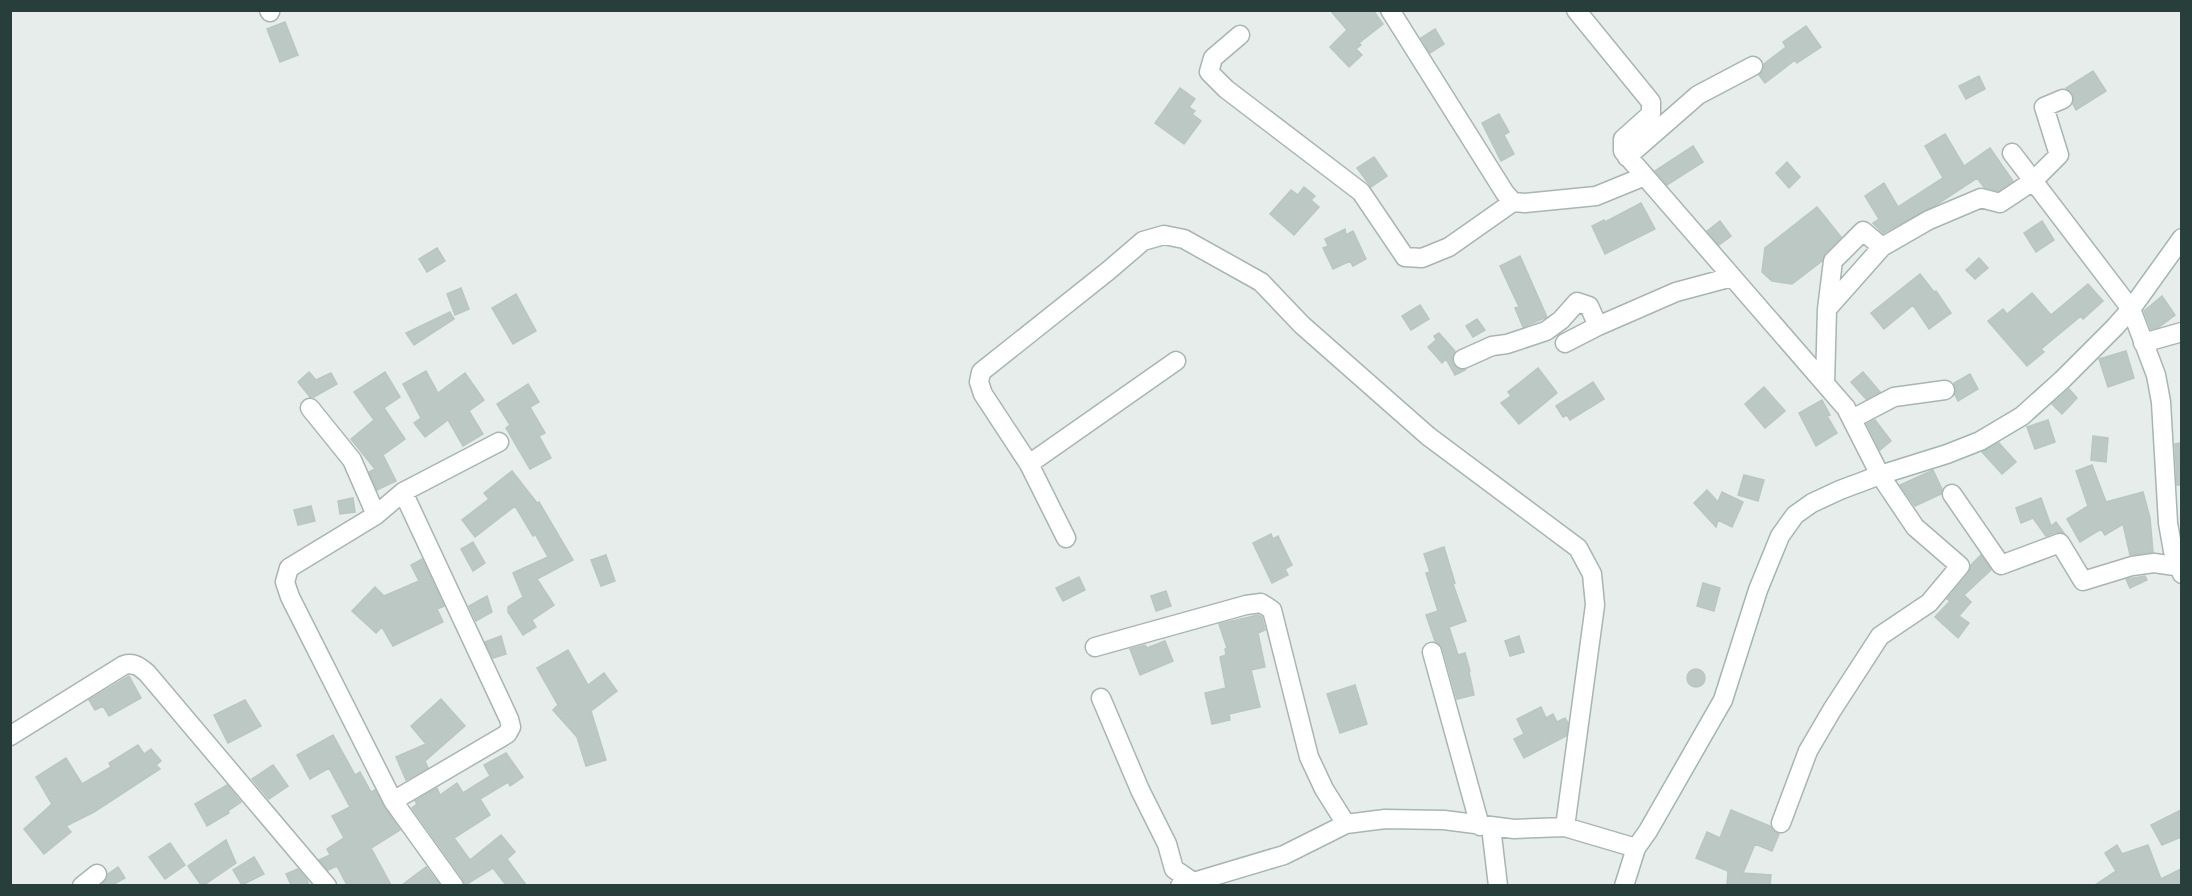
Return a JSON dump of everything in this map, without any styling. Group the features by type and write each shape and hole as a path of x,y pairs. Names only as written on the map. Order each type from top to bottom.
{"street":[{"path":"1390,10 1505,193 1513,202 1525,204 1596,196 1645,176"},
{"path":"1576,10 1651,102 1651,114 1623,139 1623,151 1846,408 1880,475 1915,527 1960,566 1929,603 1880,636 1808,751 1781,823"},
{"path":"1240,35 1213,58 1209,72 1226,89 1361,192 1405,257 1422,258 1449,247 1513,202"},
{"path":"1628,156 1698,95 1752,66"},
{"path":"1827,309 1882,247 1929,220 1981,198 2000,203 2033,181 2059,155 2044,107 2063,99"},
{"path":"2012,153 2131,309 2156,375 2161,402 2168,523 2173,551 2181,569"},
{"path":"1825,384 1827,309 1833,261 1863,231 1882,247"},
{"path":"1066,537 1029,464 983,394 979,382 981,372 1143,241 1164,236 1184,239 1261,282 1302,325 1428,436 1578,548 1592,574 1595,606 1565,827"},
{"path":"1624,885 1636,848 1723,700 1758,590 1780,536 1795,515 1812,503 1840,490 1980,441 2022,416 2062,380 2131,309 2181,238"},
{"path":"1565,343 1676,292 1732,277"},
{"path":"1463,359 1491,346 1507,344 1546,330 1561,320 1577,302 1588,306 1598,326"},
{"path":"2143,343 2181,332"},
{"path":"1029,464 1176,361"},
{"path":"1852,419 1894,398 1945,390"},
{"path":"310,408 352,460 376,515"},
{"path":"454,885 393,801 290,597 285,582 289,568 376,515 403,492 499,442"},
{"path":"393,801 507,734 511,726 403,492"},
{"path":"1952,494 2001,566 2060,543 2083,581 2132,566 2154,563 2181,569"},
{"path":"1095,647 1246,605 1261,603 1272,610 1309,757 1324,789 1346,824"},
{"path":"1432,652 1485,826 1498,885"},
{"path":"10,736 123,665 130,663 138,666 147,673 327,885"},
{"path":"1101,698 1140,790 1167,844 1174,869 1186,884 1235,878 1346,824 1385,819 1444,820 1514,829 1565,827 1636,848"},
{"path":"82,885 97,874"}],"building":[{"path":"1330,10 1373,10 1383,24 1359,43 1361,45 1356,49 1362,55 1349,67 1330,47 1347,30"},
{"path":"285,22 298,55 280,62 267,29"},
{"path":"1806,26 1821,47 1797,63 1795,60 1765,83 1759,75 1763,71 1764,64 1786,47 1783,42"},
{"path":"1435,29 1444,44 1430,53 1421,38"},
{"path":"2093,71 2106,91 2076,110 2073,104 2073,94 2066,88"},
{"path":"1979,76 1985,89 1966,99 1959,86"},
{"path":"1180,88 1195,99 1189,107 1195,111 1192,114 1201,121 1184,144 1155,123"},
{"path":"1499,114 1509,132 1504,135 1514,154 1501,161 1482,123"},
{"path":"1945,134 1964,166 1990,148 2013,181 1998,191 1984,187 1977,178 1936,205 1883,233 1873,223 1879,219 1865,196 1884,183 1898,207 1943,178 1925,146"},
{"path":"1693,146 1703,162 1667,185 1655,171"},
{"path":"1374,157 1387,176 1371,187 1357,168"},
{"path":"1787,162 1800,177 1789,188 1776,173"},
{"path":"1304,187 1315,196 1311,200 1319,207 1294,235 1270,214 1291,190 1298,195"},
{"path":"1641,203 1655,229 1605,254 1592,226 1604,220 1605,222"},
{"path":"1817,207 1841,237 1825,253 1822,261 1792,284 1772,281 1762,272 1765,248"},
{"path":"1720,221 1731,236 1719,245 1707,231"},
{"path":"2042,221 2054,240 2036,252 2024,233"},
{"path":"1345,229 1346,235 1353,231 1366,259 1353,266 1350,261 1333,269 1323,248 1328,246 1325,239"},
{"path":"437,248 445,261 427,272 419,259"},
{"path":"1520,256 1547,317 1523,327 1515,308 1519,307 1500,266"},
{"path":"1979,258 1988,268 1975,279 1966,270"},
{"path":"1920,274 1934,292 1936,291 1951,313 1929,329 1913,305 1884,329 1871,313"},
{"path":"2088,284 2103,301 2083,319 2081,316 2041,349 2044,352 2027,366 1988,321 2003,309 2007,314 2032,293 2051,315"},
{"path":"461,288 469,309 455,315 447,294"},
{"path":"516,294 536,331 513,344 492,308"},
{"path":"2162,296 2175,315 2159,327 2151,329 2144,311"},
{"path":"1420,305 1429,319 1411,330 1402,316"},
{"path":"450,312 454,319 414,345 406,333"},
{"path":"1477,319 1485,330 1473,337 1466,326"},
{"path":"1439,333 1455,351 1452,357 1453,364 1465,370 1455,375 1446,359 1442,363 1428,347 1436,340 1434,336"},
{"path":"2126,351 2134,378 2108,387 2099,359"},
{"path":"1538,368 1557,393 1519,424 1501,403 1511,396 1508,392"},
{"path":"426,371 438,393 465,373 484,400 469,411 483,434 463,446 448,420 425,437 414,423 421,418 403,384"},
{"path":"309,372 316,380 331,373 337,384 310,397 298,382"},
{"path":"385,372 400,397 384,408 405,439 383,455 396,481 377,490 369,472 375,469 351,439 374,420 354,392"},
{"path":"1863,372 1880,392 1866,399 1851,382"},
{"path":"1970,374 1978,389 1958,401 1954,383"},
{"path":"1593,382 1604,399 1570,420 1567,415 1563,417 1556,406"},
{"path":"528,384 539,402 530,407 545,433 539,436 551,458 530,469 506,428 510,425 497,404"},
{"path":"1764,387 1785,411 1765,428 1745,404"},
{"path":"2069,389 2077,398 2062,414 2052,404"},
{"path":"1822,400 1830,415 1827,416 1837,433 1816,446 1799,413"},
{"path":"1875,420 1891,441 1880,450 1867,424"},
{"path":"2048,420 2055,442 2035,449 2027,427"},
{"path":"2093,436 2108,438 2106,462 2091,460"},
{"path":"1999,443 2016,462 2002,474 1982,452"},
{"path":"2181,443 2181,485 2177,485 2175,444"},
{"path":"2092,465 2106,502 2143,492 2150,518 2153,552 2130,555 2123,524 2105,535 2101,529 2080,542 2067,519 2088,506 2076,471"},
{"path":"1933,470 1942,489 1941,494 1915,506 1900,485"},
{"path":"512,471 537,503 539,502 573,560 537,579 554,605 532,620 536,627 523,635 508,612 508,607 523,597 513,573 548,557 515,506 475,537 462,520 489,499 484,493"},
{"path":"1744,475 1764,480 1758,501 1738,495"},
{"path":"1707,490 1718,502 1722,492 1743,502 1732,527 1718,520 1716,527 1694,503"},
{"path":"353,498 355,512 340,514 338,501"},
{"path":"2041,498 2051,526 2056,522 2064,533 2057,532 2046,536 2033,518 2021,523 2016,508"},
{"path":"311,506 315,521 298,525 294,510"},
{"path":"1271,534 1273,539 1278,536 1292,565 1285,569 1288,575 1272,583 1253,543"},
{"path":"473,542 485,563 473,571 461,549"},
{"path":"1444,547 1455,583 1453,584 1466,621 1449,627 1458,655 1465,653 1474,695 1457,699 1443,649 1435,641 1426,615 1438,611 1426,573 1430,572 1424,554"},
{"path":"606,555 615,581 601,586 591,560"},
{"path":"1981,555 1991,570 1964,595 1971,602 1959,616 1969,623 1958,638 1935,617 1950,601 1947,599"},
{"path":"422,559 444,606 437,609 443,622 393,646 382,627 376,633 352,611 375,587 384,596 419,581 411,565"},
{"path":"2145,576 2147,580 2130,588 2126,579"},
{"path":"1079,577 1085,590 1063,601 1056,588"},
{"path":"1703,583 1720,588 1714,611 1697,606"},
{"path":"1166,591 1171,606 1156,611 1151,596"},
{"path":"487,596 492,612 476,621 469,606"},
{"path":"1258,615 1262,617 1265,630 1258,633 1265,667 1251,670 1260,707 1229,714 1230,720 1212,724 1205,693 1226,688 1220,657 1226,655 1225,649 1227,648 1219,624"},
{"path":"501,636 506,654 493,658 485,642"},
{"path":"1519,636 1524,652 1510,656 1505,641"},
{"path":"1165,641 1173,661 1140,675 1130,649 1145,645 1147,648"},
{"path":"568,650 588,685 604,673 617,691 591,711 606,760 586,766 577,737 553,710 558,705 537,668"},
{"path":"1696,669 1702,672 1705,678 1702,684 1696,687 1690,684 1687,678 1690,672"},
{"path":"129,676 141,698 109,716 103,706 95,710 89,700"},
{"path":"1355,685 1367,724 1340,733 1327,694"},
{"path":"441,699 465,726 425,761 428,768 406,780 396,757 426,744 411,726"},
{"path":"245,700 261,726 228,743 214,715"},
{"path":"1541,707 1546,718 1553,714 1557,722 1565,718 1568,723 1566,736 1524,758 1514,739 1524,734 1517,719"},
{"path":"333,735 355,775 360,772 371,792 375,790 400,830 371,848 391,885 347,885 337,866 328,870 319,860 330,855 327,849 344,838 332,816 350,807 329,768 310,779 297,755"},
{"path":"138,745 144,754 151,749 161,761 156,765 160,769 94,812 66,826 71,832 44,854 24,829 52,804 36,777 66,758 82,784 111,767 109,763"},
{"path":"506,753 523,777 510,786 508,782 480,799 490,815 454,838 470,860 501,835 515,852 507,859 526,885 506,885 493,868 465,885 412,808 417,804 415,801 437,788 440,795 457,783 463,793 490,776 484,765"},
{"path":"273,765 288,786 269,799 252,779"},
{"path":"227,785 241,802 228,811 229,813 207,826 195,804"},
{"path":"1731,810 1770,826 1779,834 1772,851 1755,844 1743,873 1771,875 1770,885 1727,885 1728,871 1696,858 1707,832 1720,838"},
{"path":"2181,810 2181,837 2162,845 2151,825"},
{"path":"226,840 236,863 201,885 188,866"},
{"path":"170,843 185,865 165,879 149,857"},
{"path":"2117,845 2122,854 2148,845 2161,879 2181,869 2181,885 2095,885 2116,871 2105,853"},
{"path":"254,857 264,874 242,885 233,870"},
{"path":"118,867 125,878 112,885 101,885 107,879 108,874"},
{"path":"426,867 440,885 402,885"},
{"path":"298,869 309,885 291,885 286,874"}]}
